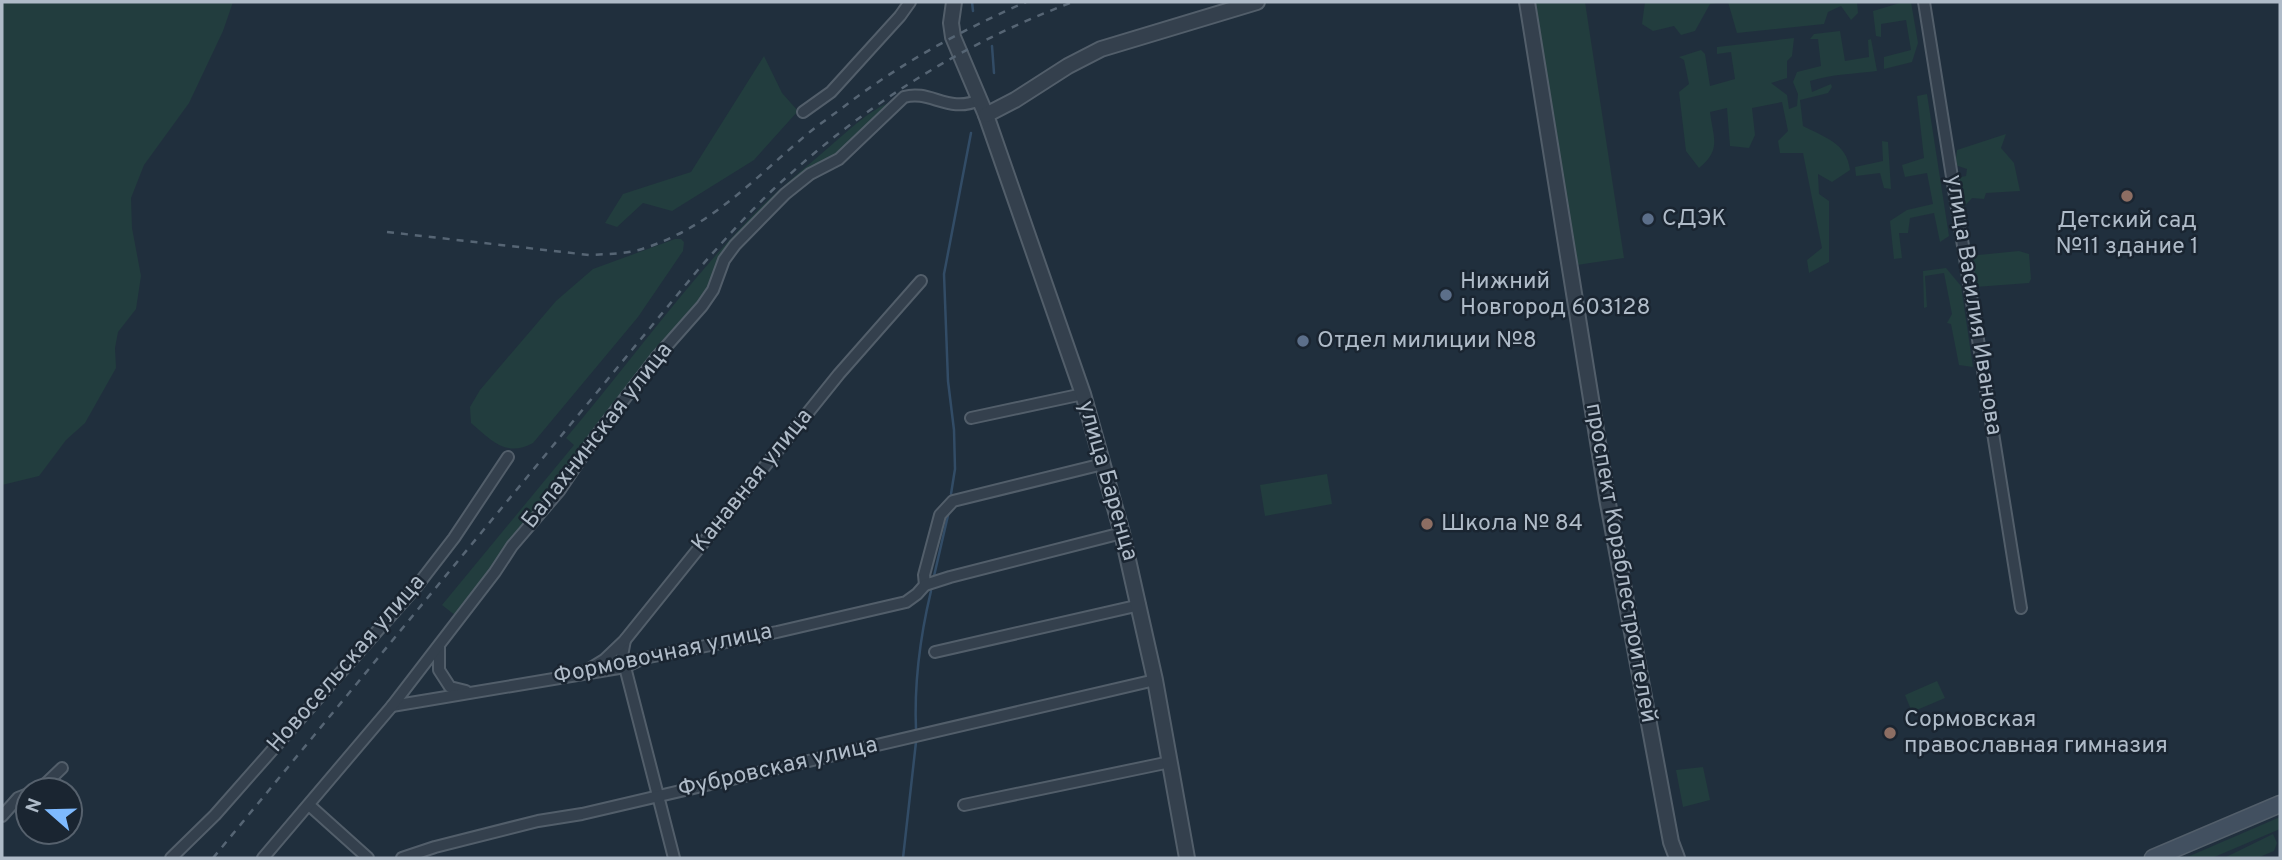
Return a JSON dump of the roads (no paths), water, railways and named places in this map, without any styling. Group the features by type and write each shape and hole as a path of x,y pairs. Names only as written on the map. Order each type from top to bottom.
{"main road":[{"path":"2153,858 2280,804"}],"street":[{"path":"803,112 831,92 910,2"},
{"name":"улица Баренца","path":"954,2 951,23 954,37 986,115 1083,394 1122,533 1155,680 1187,858"},
{"path":"986,115 1088,54 1145,34 1257,2"},
{"name":"проспект Кораблестроителей","path":"1527,2 1607,498 1671,842 1677,858"},
{"name":"улица Василия Иванова","path":"1924,2 2021,608"},
{"name":"Балахнинская улица","path":"263,858 392,706 512,546 559,491 596,436 656,358 702,306 713,290 724,260 735,245 810,174 839,159 905,97 913,94 958,105 979,100"},
{"name":"Канавная улица","path":"581,674 604,660 625,640 839,374 921,281"},
{"path":"971,418 1083,394"},
{"name":"Новосельская улица","path":"171,858 215,815 417,586 454,538 508,457"},
{"path":"925,584 924,575 940,515 953,501 1103,464"},
{"name":"Формовочная улица","path":"392,706 625,667 644,658 777,632 906,601 917,594 925,584 1122,533"},
{"path":"935,652 1140,606"},
{"path":"625,640 622,656 674,858"},
{"path":"439,645 439,670 450,687 468,692"},
{"name":"Фубровская улица","path":"401,858 538,821 582,814 1155,680"},
{"path":"964,805 1170,762"},
{"path":"54,776 62,768"},
{"path":"2,816 14,802"},
{"path":"309,806 368,858"},
{"path":"1670,858 1671,842"}],"waterway":[{"path":"972,2 973,11"},
{"path":"992,46 994,73"},
{"path":"951,494 955,469 954,430 948,381 944,274 971,133"},
{"path":"934,576 949,511"},
{"path":"916,730 919,660 931,591"},
{"path":"903,858 916,742"}],"railway":[{"path":"387,232 589,255 642,249 668,239 712,214 811,131 895,71 959,34 1026,2"},
{"path":"213,858 697,271 765,198 854,122 923,75 996,35 1073,2"}],"place":[{"name":"Детский сад №11 здание 1","path":"2127,196"},
{"name":"СДЭК","path":"1648,219"},
{"name":"Нижний Новгород 603128","path":"1446,295"},
{"name":"Отдел милиции №8","path":"1303,341"},
{"name":"Школа № 84","path":"1427,524"},
{"name":"Сормовская православная гимназия","path":"1890,733"}]}
